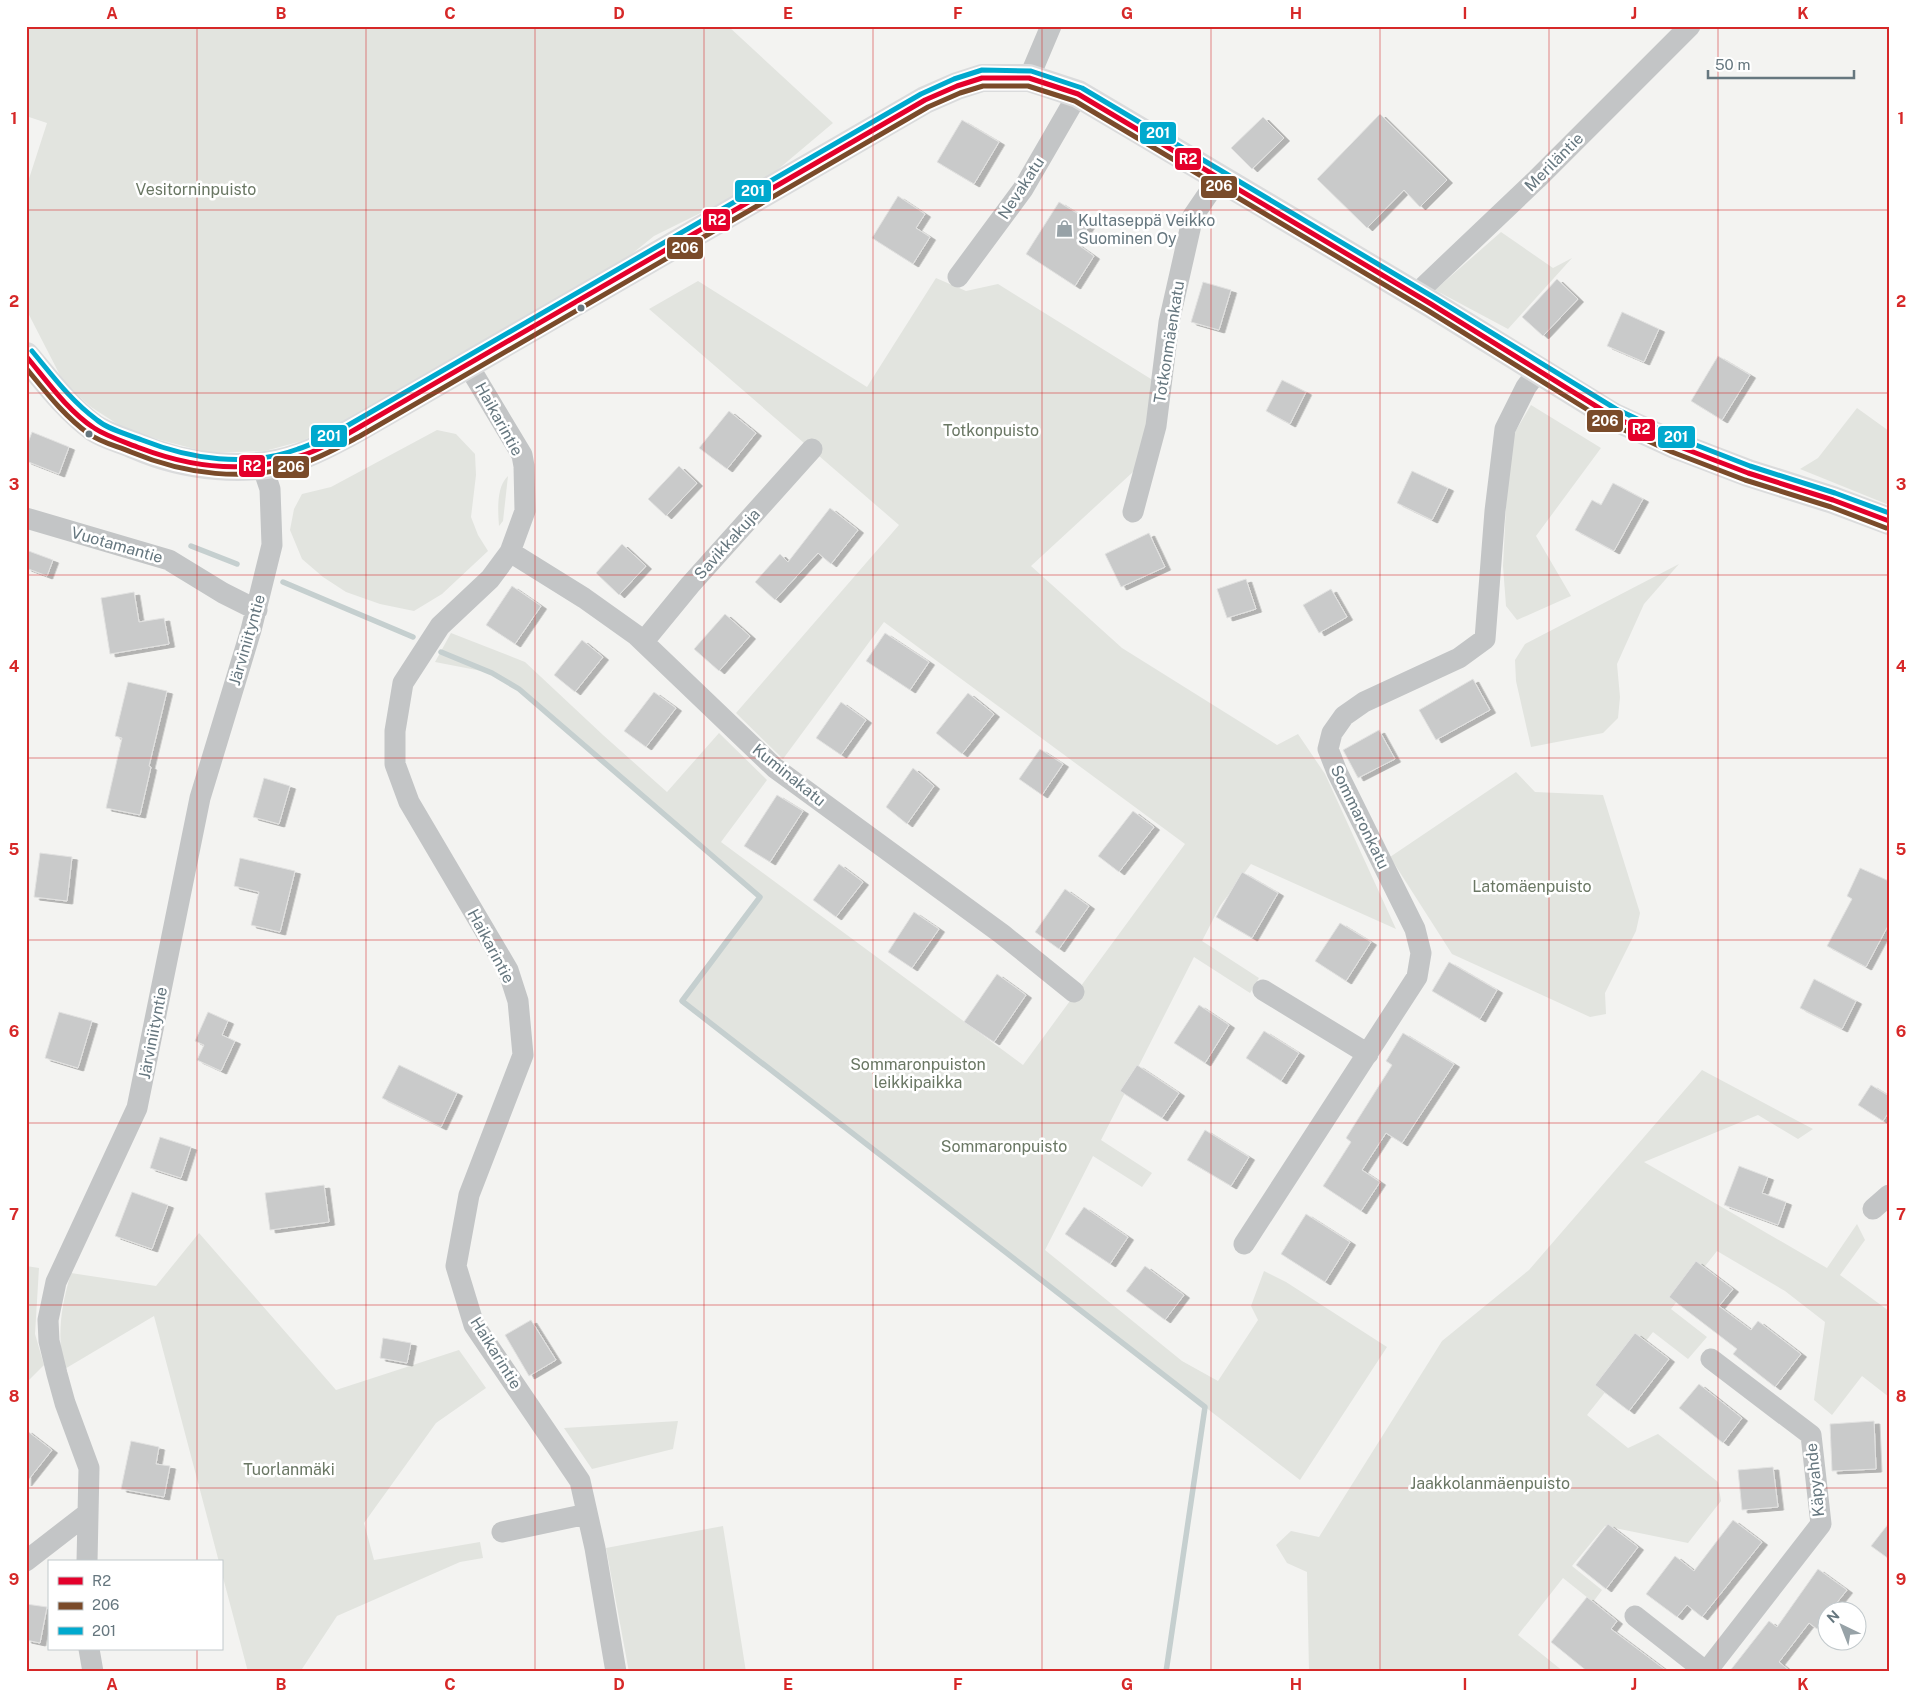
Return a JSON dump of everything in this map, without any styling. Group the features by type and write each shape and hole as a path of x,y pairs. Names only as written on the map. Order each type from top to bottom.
{"street":[{"path":"1029,78 1051,26"},
{"name":"Meriläntie","path":"1415,294 1537,179 1690,26"},
{"path":"26,356 67,404 95,429 147,451 193,464 226,467 262,465 298,457 334,441 468,365 925,100 957,86 982,78 1029,78 1078,94 1415,294 1612,416 1675,445 1748,473 1832,500 1889,521"},
{"name":"Nevakatu","path":"958,277 1023,189 1078,94"},
{"name":"Totkonmäenkatu","path":"1133,512 1156,426 1169,322 1193,216 1219,178"},
{"name":"Haikarintie","path":"468,365 522,454 525,511 510,552 490,578 440,626 403,683 395,732 395,764 409,802 508,970 518,1001 523,1055 469,1195 456,1266 474,1325 580,1481 595,1548 616,1672"},
{"name":"Sommaronkatu","path":"1244,1244 1417,977 1421,953 1414,929 1337,772 1328,749 1332,733 1344,716 1364,702 1459,658 1485,639 1495,511 1505,429 1526,387 1538,371"},
{"name":"Savikkakuja","path":"644,641 690,585 812,449"},
{"name":"Järviniityntie","path":"87,1560 89,1468 65,1402 49,1341 48,1320 56,1282 137,1108 200,798 257,610 272,545 270,489 262,465"},
{"name":"Vuotamantie","path":"26,518 169,560 223,593 257,610"},
{"name":"Kuminakatu","path":"510,552 584,598 644,641 775,768 1002,934 1074,992"},
{"path":"1263,990 1368,1054"},
{"name":"Käpyahde","path":"1706,1671 1820,1524 1811,1435 1711,1359"},
{"path":"26,1561 88,1513"},
{"path":"502,1532 587,1514"},
{"path":"1635,1616 1706,1671"},
{"path":"89,1650 93,1672"}],"green space":[{"name":"Vesitorninpuisto","path":"26,26 728,26 833,123 763,182 654,236 623,261 370,408 302,441 265,451 210,453 125,429 91,407 64,383 26,309 26,188 47,123 26,116"},
{"path":"1501,232 1553,268 1572,258 1508,329 1435,290"},
{"path":"936,278 966,291 998,284 1151,379 1147,459 1031,566 1122,648 1277,745 1298,734 1325,774 1396,929 1251,864 1220,906 1202,941 1259,978 1250,993 1194,957 1101,1140 1152,1173 1142,1187 1093,1156 1045,1250 1182,1361 1218,1381 1258,1320 1251,1306 1264,1271 1286,1282 1387,1347 1300,1480 682,1001 760,897 519,689 492,673 435,662 451,633 525,662 667,792 719,733 767,780 721,842 1023,1065 1185,844 884,622 783,759 736,713 899,525 649,309 698,281 867,387"},
{"path":"1531,405 1601,448 1536,536 1571,596 1517,620 1506,606 1503,566 1507,487 1512,437"},
{"path":"1857,408 1889,431 1889,505 1800,469 1818,458"},
{"path":"437,430 456,434 475,454 476,475 471,517 478,535 488,551 442,594 414,611 380,604 346,592 323,577 302,559 290,530 294,509 302,494 331,487"},
{"path":"508,476 503,521 499,526 498,506 501,486"},
{"path":"1679,564 1644,604 1617,664 1620,697 1618,718 1603,733 1531,747 1516,681 1515,660 1525,644"},
{"name":"Latomäenpuisto","path":"1516,772 1535,792 1603,795 1640,913 1636,931 1605,993 1606,1014 1590,1017 1452,954 1390,857"},
{"name":"Jaakkolanmäenpuisto","path":"1702,1070 1813,1129 1798,1139 1758,1115 1644,1162 1827,1268 1857,1224 1865,1240 1840,1275 1889,1311 1889,1397 1862,1376 1832,1415 1814,1400 1825,1322 1785,1291 1717,1251 1671,1309 1707,1337 1688,1359 1653,1332 1587,1415 1628,1448 1658,1434 1718,1482 1721,1501 1688,1543 1605,1526 1572,1566 1602,1590 1593,1602 1563,1578 1518,1635 1564,1672 1309,1672 1307,1572 1287,1563 1276,1545 1291,1531 1319,1537 1442,1341 1529,1270"},
{"name":"Tuorlanmäki","path":"199,1233 336,1390 459,1350 486,1388 436,1423 364,1523 374,1560 480,1542 483,1558 460,1562 337,1616 300,1672 248,1672 222,1574 222,1560 218,1560 154,1316 63,1370 61,1321 64,1298 71,1273 156,1286"},
{"path":"26,1266 39,1268 35,1334 44,1365 26,1383"},
{"path":"678,1421 673,1449 592,1469 564,1428"},
{"path":"723,1526 746,1672 629,1672 606,1548"}],"building":[{"path":"1380,114 1447,180 1420,207 1404,190 1367,228 1317,179"},
{"path":"1263,117 1284,138 1252,169 1231,148"},
{"path":"962,120 999,142 974,184 937,162"},
{"path":"898,196 925,214 916,228 930,237 913,264 872,238"},
{"path":"1059,202 1091,222 1077,244 1094,256 1075,286 1026,254"},
{"path":"1557,279 1578,299 1543,336 1522,317"},
{"path":"1203,282 1231,290 1219,330 1191,322"},
{"path":"1622,312 1659,329 1644,362 1607,346"},
{"path":"1718,356 1750,375 1722,420 1691,401"},
{"path":"1282,380 1306,392 1290,424 1266,411"},
{"path":"729,411 756,433 727,469 699,448"},
{"path":"32,432 69,447 59,474 26,461 26,448"},
{"path":"679,466 697,483 666,516 648,499"},
{"path":"1412,471 1448,488 1432,520 1397,503"},
{"path":"1613,483 1643,499 1614,551 1575,530 1592,500 1601,505"},
{"path":"830,508 858,530 831,564 818,553 775,600 755,582 780,554 788,562"},
{"path":"1149,533 1165,567 1121,587 1105,554"},
{"path":"622,544 646,566 619,595 596,573"},
{"path":"26,550 53,560 47,576 26,568"},
{"path":"1246,579 1256,609 1227,618 1217,589"},
{"path":"512,586 541,606 515,644 486,625"},
{"path":"1331,589 1347,617 1319,633 1303,605"},
{"path":"134,592 139,622 164,618 169,644 110,654 101,598"},
{"path":"725,614 750,636 719,671 694,649"},
{"path":"885,633 929,662 910,690 866,661"},
{"path":"582,640 603,657 575,692 554,675"},
{"path":"1473,679 1490,710 1436,740 1419,710"},
{"path":"128,682 167,691 149,766 151,767 140,815 106,808 122,738 115,736"},
{"path":"654,692 676,708 646,747 624,731"},
{"path":"968,693 994,714 962,754 936,733"},
{"path":"841,702 866,720 841,755 816,738"},
{"path":"1379,730 1395,759 1358,778 1343,750"},
{"path":"1040,749 1063,764 1042,795 1019,779"},
{"path":"913,768 934,786 907,824 886,807"},
{"path":"264,778 290,786 279,824 253,817"},
{"path":"777,795 803,811 770,862 744,846"},
{"path":"1133,811 1154,827 1119,872 1098,856"},
{"path":"40,853 72,857 67,901 34,897"},
{"path":"240,858 295,871 280,932 251,925 259,892 234,886"},
{"path":"839,864 863,882 836,917 813,900"},
{"path":"1860,868 1889,881 1889,924 1866,967 1827,946 1852,899 1847,896"},
{"path":"1242,872 1278,893 1252,938 1216,917"},
{"path":"1065,889 1089,906 1059,949 1035,932"},
{"path":"914,912 939,929 912,968 888,952"},
{"path":"1340,923 1371,942 1346,981 1315,961"},
{"path":"1449,962 1497,990 1480,1019 1432,991"},
{"path":"997,974 1026,995 994,1042 964,1022"},
{"path":"1814,979 1856,1001 1842,1029 1800,1008"},
{"path":"1199,1005 1229,1025 1205,1063 1174,1043"},
{"path":"59,1012 92,1021 78,1068 45,1058"},
{"path":"208,1012 228,1021 222,1035 235,1041 221,1071 197,1060 204,1045 195,1041"},
{"path":"1264,1031 1299,1053 1281,1081 1246,1058"},
{"path":"1403,1033 1454,1064 1402,1143 1386,1133 1362,1170 1380,1182 1361,1211 1323,1186 1351,1142 1346,1138 1392,1065 1386,1061"},
{"path":"399,1065 457,1093 441,1127 382,1098"},
{"path":"1137,1065 1179,1093 1162,1118 1120,1091"},
{"path":"1871,1085 1889,1096 1889,1112 1883,1121 1858,1105"},
{"path":"1205,1130 1249,1157 1231,1186 1187,1160"},
{"path":"160,1137 191,1147 181,1178 150,1168"},
{"path":"1739,1166 1768,1177 1762,1193 1786,1202 1778,1225 1724,1205"},
{"path":"324,1185 329,1222 270,1230 265,1193"},
{"path":"132,1192 168,1205 152,1249 115,1236"},
{"path":"1084,1207 1128,1237 1110,1264 1065,1234"},
{"path":"1306,1214 1350,1242 1325,1282 1281,1254"},
{"path":"1696,1261 1733,1289 1719,1306 1751,1330 1758,1321 1801,1354 1775,1387 1733,1354 1737,1349 1669,1297"},
{"path":"1145,1266 1184,1295 1165,1320 1126,1291"},
{"path":"531,1320 556,1360 529,1376 505,1335"},
{"path":"1635,1333 1669,1359 1629,1411 1595,1385"},
{"path":"383,1338 411,1343 407,1363 380,1358"},
{"path":"1699,1384 1742,1418 1723,1443 1679,1408"},
{"path":"1874,1421 1876,1469 1832,1471 1830,1424"},
{"path":"26,1430 52,1450 26,1483"},
{"path":"131,1441 159,1447 156,1464 170,1466 164,1497 121,1489"},
{"path":"1773,1467 1778,1507 1742,1510 1738,1470"},
{"path":"1733,1520 1762,1542 1702,1617 1687,1605 1677,1617 1646,1594 1675,1556 1694,1571"},
{"path":"1889,1523 1889,1559 1871,1546"},
{"path":"1608,1524 1638,1547 1606,1589 1576,1565"},
{"path":"1818,1569 1847,1590 1839,1600 1818,1600 1818,1628 1817,1629 1809,1623 1779,1662 1791,1672 1729,1672 1769,1621 1777,1627"},
{"path":"1587,1597 1617,1621 1611,1629 1668,1672 1588,1672 1551,1642"},
{"path":"26,1604 47,1607 40,1643 26,1640"}],"waterway":[{"path":"191,546 237,564"},
{"path":"283,582 413,637"},
{"path":"441,652 492,673 519,689 760,897 682,1001 1205,1407 1166,1672"}],"transit line":[{"name":"201","path":"32,351 79,405 113,429 160,447 199,456 239,460 279,455 312,444 339,430 921,94 954,79 982,70 1031,71 1082,88 1435,298 1616,409 1678,438 1750,466 1835,493 1889,513"},
{"name":"R2","path":"26,356 58,395 84,421 105,434 159,455 198,464 238,467 277,462 305,455 349,433 925,100 957,86 982,78 1029,78 1078,94 1431,304 1612,416 1675,445 1748,473 1833,500 1889,521"},
{"name":"206","path":"26,368 63,411 89,434 104,442 151,460 194,470 237,474 280,470 324,455 360,436 928,107 960,93 983,86 1028,86 1075,101 1427,310 1609,423 1672,452 1745,480 1831,507 1886,528"}],"place":[{"name":"Kultaseppä Veikko Suominen Oy","path":"1064,229"}],"park label":[{"name":"Totkonpuisto","path":"991,430"},
{"name":"Sommaronpuiston leikkipaikka","path":"918,1073"},
{"name":"Sommaronpuisto","path":"1004,1146"}]}
